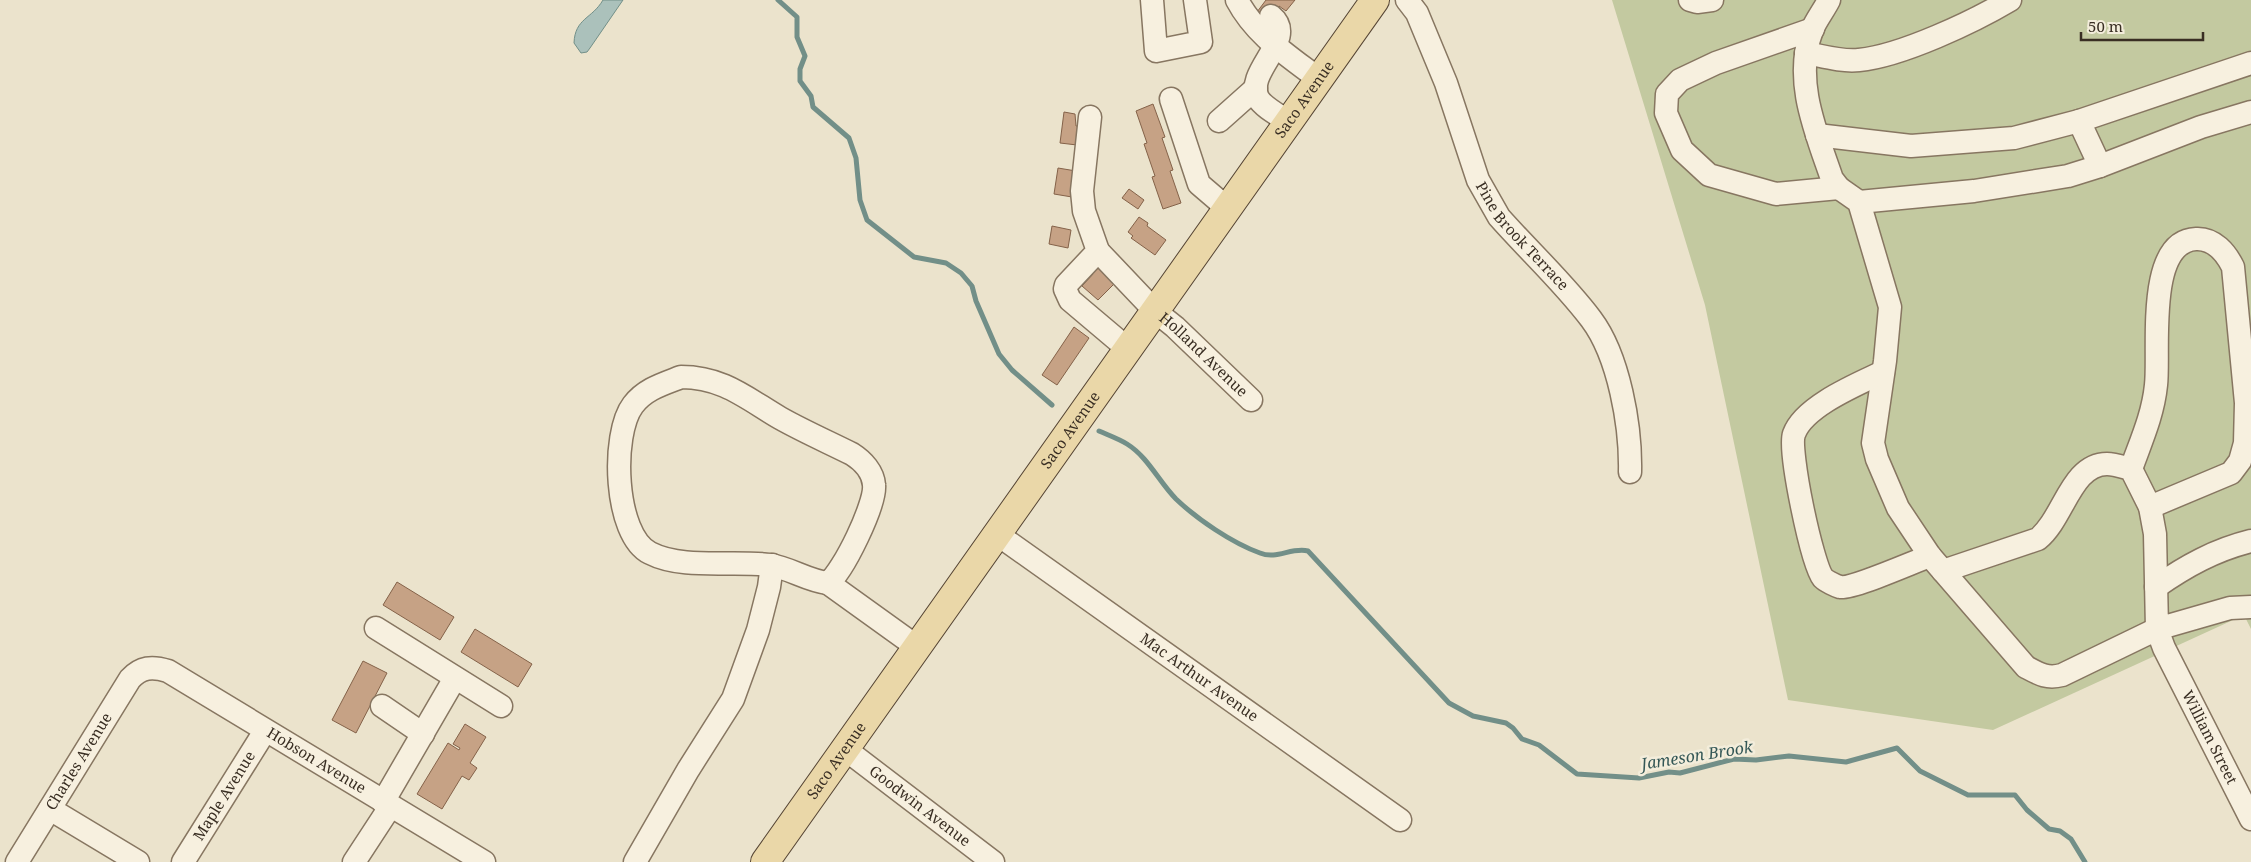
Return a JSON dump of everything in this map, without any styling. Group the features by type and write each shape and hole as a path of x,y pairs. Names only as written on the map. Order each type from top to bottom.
{"main road":[{"name":"Saco Avenue","path":"765,862 1375,0"}],"street":[{"path":"1152,0 1156,51 1201,42 1195,0"},
{"path":"1237,0 1243,11 1274,47 1320,80"},
{"name":"Pine Brook Terrace","path":"1407,0 1417,13 1446,83 1470,157 1488,200 1505,224 1592,320 1605,343 1613,365 1624,412 1630,454 1630,472"},
{"path":"1690,0 1697,2 1712,0"},
{"path":"1830,0 1813,29 1806,53 1805,88 1817,135 1832,179 1839,188 1859,202 1890,307 1873,443 1877,459 1898,508 1936,563 2026,667 2051,678 2062,675 2157,629 2230,608 2251,607"},
{"path":"1806,53 1857,61 1886,55 1948,31 2010,0"},
{"path":"1219,122 1257,93 1258,78 1274,47 1280,29 1277,21 1260,8"},
{"path":"1813,29 1716,63 1680,80 1668,94 1666,113 1682,150 1708,175 1776,194 1839,188"},
{"path":"1817,135 1911,146 1962,144 2014,138 2079,121 2251,63"},
{"path":"1257,93 1288,122"},
{"path":"1171,99 1199,184 1227,208"},
{"path":"1859,202 1974,191 2068,176 2100,166 2202,127 2251,112"},
{"path":"1090,117 1082,191 1084,211 1098,251 1066,284 1067,295 1128,349"},
{"path":"2079,121 2100,166"},
{"path":"2150,507 2231,472 2240,462 2245,443 2246,403 2233,267 2228,257 2216,245 2205,239 2193,239 2180,245 2169,256 2163,269 2159,293 2156,385 2148,422 2131,469 2150,507 2155,534 2157,629"},
{"name":"Holland Avenue","path":"1098,251 1155,311 1176,326 1250,400"},
{"path":"1883,372 1819,406 1801,422 1794,435 1796,470 1814,557 1824,579 1841,587 2038,539 2047,532 2082,473 2107,464 2131,469"},
{"path":"828,583 833,579 844,561 872,504 874,485 862,461 852,454 780,418 719,382 701,377 682,377 659,385 643,394 632,406 625,421 620,439 618,462 626,518 637,542 649,553 675,560 772,565 819,582 828,583 917,647"},
{"name":"Mac Arthur Avenue","path":"996,534 1400,820"},
{"path":"2156,588 2187,565 2222,549 2251,540"},
{"path":"635,862 688,770 733,699 758,630 769,587 772,565"},
{"path":"376,628 501,706"},
{"name":"William Street","path":"2157,629 2251,819"},
{"name":"Hobson Avenue","path":"146,668 168,671 484,862"},
{"name":"Charles Avenue","path":"17,862 130,679 146,668"},
{"path":"354,862 455,678"},
{"path":"382,706 423,734"},
{"name":"Maple Avenue","path":"183,862 266,731"},
{"name":"Goodwin Avenue","path":"845,749 993,862"},
{"path":"50,810 138,862"}],"green space":[{"path":"1612,0 2251,0 2251,629 2244,615 1993,730 1788,700 1705,305"}],"water":[{"path":"603,0 623,0 587,52 581,53 574,43 577,28"}],"building":[{"path":"1266,0 1295,0 1286,11 1279,6 1265,24 1254,16"},
{"path":"1153,104 1165,137 1162,138 1173,170 1170,171 1181,203 1163,209 1152,177 1155,176 1144,144 1147,143 1136,111"},
{"path":"1064,112 1075,114 1076,126 1080,126 1077,145 1060,143"},
{"path":"1058,168 1076,171 1072,197 1054,194"},
{"path":"1129,189 1144,200 1138,209 1122,198"},
{"path":"1139,217 1148,223 1147,226 1166,240 1155,255 1131,238 1133,236 1128,232"},
{"path":"1052,226 1071,230 1068,248 1049,244"},
{"path":"1096,265 1115,283 1098,300 1082,286 1093,274 1090,271"},
{"path":"1074,327 1089,338 1057,385 1042,375"},
{"path":"397,582 454,617 440,640 383,605"},
{"path":"475,629 532,664 518,687 461,652"},
{"path":"363,661 387,673 356,733 332,720"},
{"path":"465,724 486,737 470,763 477,768 469,780 462,776 442,809 417,794 448,743 459,750 460,748 453,744"}],"waterway":[{"name":"Jameson Brook","path":"778,0 797,17 797,37 805,56 800,69 800,81 811,96 813,107 849,138 856,158 860,200 867,220 914,257 946,263 961,273 972,286 976,301 999,354 1012,370 1052,405"},
{"name":"Jameson Brook","path":"1099,431 1121,440 1134,449 1176,499 1204,522 1227,537 1249,549 1266,555 1302,550 1308,551 1449,703 1473,716 1506,723 1522,739 1539,745 1577,774 1639,778 1669,772 1680,773 1734,759 1756,760 1789,756 1846,762 1897,748 1920,771 1968,795 2015,795 2027,810 2049,829 2060,831 2071,839 2085,862"}]}
